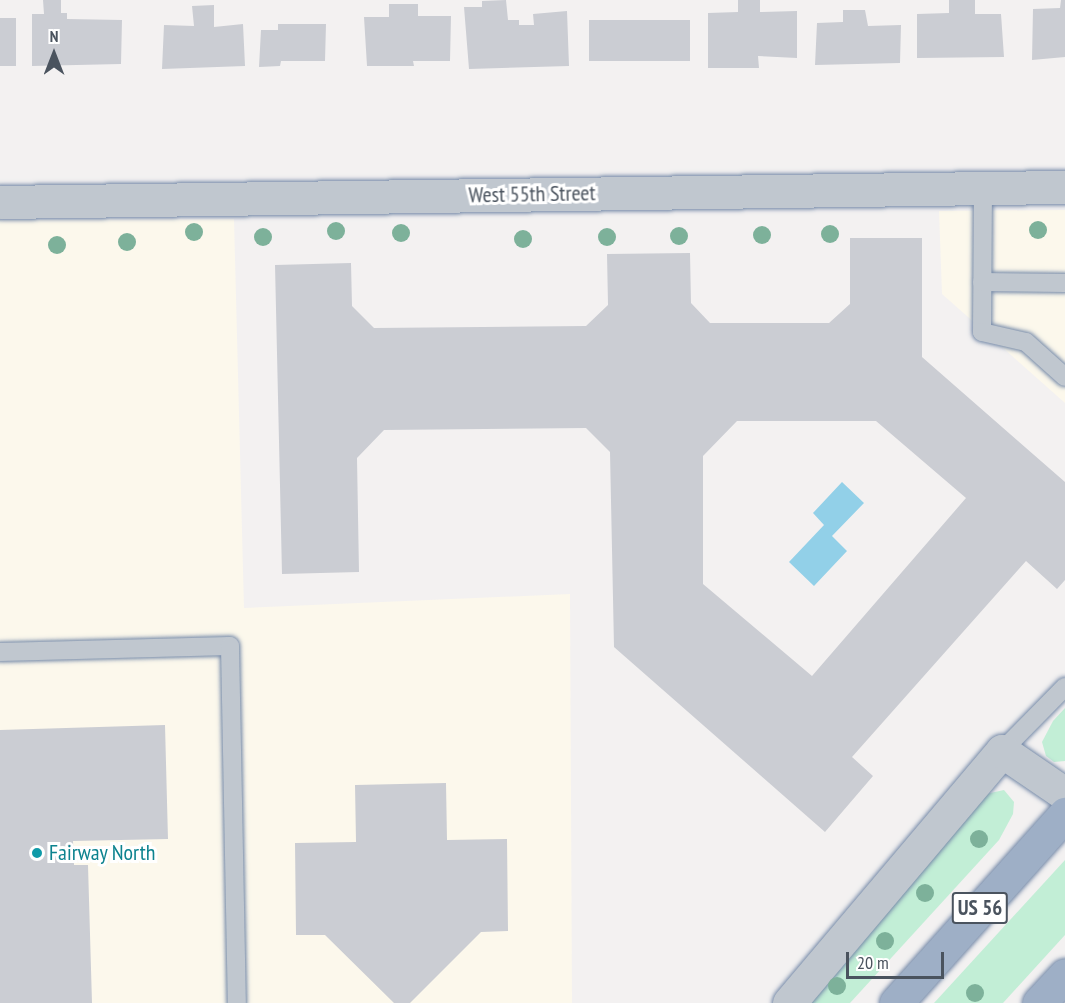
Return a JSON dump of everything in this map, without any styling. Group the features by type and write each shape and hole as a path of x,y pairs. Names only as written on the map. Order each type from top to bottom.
{"highway":[{"name":"US 56","path":"896,1003 1065,814"},
{"path":"1039,1003 1065,975"}],"street":[{"name":"West 55th Street","path":"0,202 1065,187"},
{"path":"789,1003 1002,751 1065,794"}],"lane":[{"path":"983,188 982,332 1026,342 1065,378"},
{"path":"982,282 1065,283"},
{"path":"0,652 230,646 237,1003"},
{"path":"1002,751 1065,687"}],"shaded area":[{"path":"1065,210 1065,403 942,294 939,211"},
{"path":"234,219 244,608 570,594 572,1003 0,1003 0,220"}],"green space":[{"path":"1065,708 1065,761 1054,762 1046,756 1042,742 1053,721"},
{"path":"1004,790 1014,802 1013,814 999,840 850,1003 807,1003 986,794"},
{"path":"1065,860 1065,935 1003,1003 934,1003"}],"water":[{"path":"842,482 864,503 832,536 847,551 814,586 789,562 824,525 813,513"}],"building":[{"path":"43,0 61,0 61,13 67,13 67,19 122,20 121,64 32,66 32,14 44,14"},
{"path":"506,0 508,20 519,20 519,25 534,25 533,14 567,11 569,66 469,69 464,7 482,7 482,1"},
{"path":"738,0 760,0 760,12 797,11 797,58 758,56 759,68 708,68 708,13 738,12"},
{"path":"949,0 975,0 975,14 1001,14 1004,57 917,58 917,14 949,13"},
{"path":"1061,0 1065,0 1065,57 1032,60 1033,9 1060,8"},
{"path":"389,4 418,4 418,16 451,16 450,61 413,61 414,66 367,66 364,17 389,17"},
{"path":"214,5 214,27 243,24 245,66 162,69 164,25 194,26 192,6"},
{"path":"843,10 865,10 868,26 901,25 900,63 815,65 817,23 843,22"},
{"path":"0,18 16,18 16,66 0,66"},
{"path":"589,20 690,20 690,61 589,61"},
{"path":"278,24 326,24 325,61 281,61 280,66 259,67 261,30 278,30"},
{"path":"850,238 922,238 922,357 1065,482 1065,580 1057,589 1026,561 852,757 873,776 825,832 614,647 610,452 586,428 384,430 357,458 359,572 282,574 275,265 351,263 352,306 374,328 586,326 608,305 607,254 690,253 691,303 710,323 829,323 850,304","holes":["737,421 876,421 966,498 812,676 703,584 703,456"]},
{"name":"Fairway North","path":"165,725 168,839 73,841 74,865 88,865 92,1003 0,1003 0,730"},
{"path":"446,783 447,840 507,839 508,931 481,932 410,1003 394,1003 325,935 296,935 295,843 356,842 355,785"}],"place":[{"name":"Fairway North","path":"37,853"}]}
